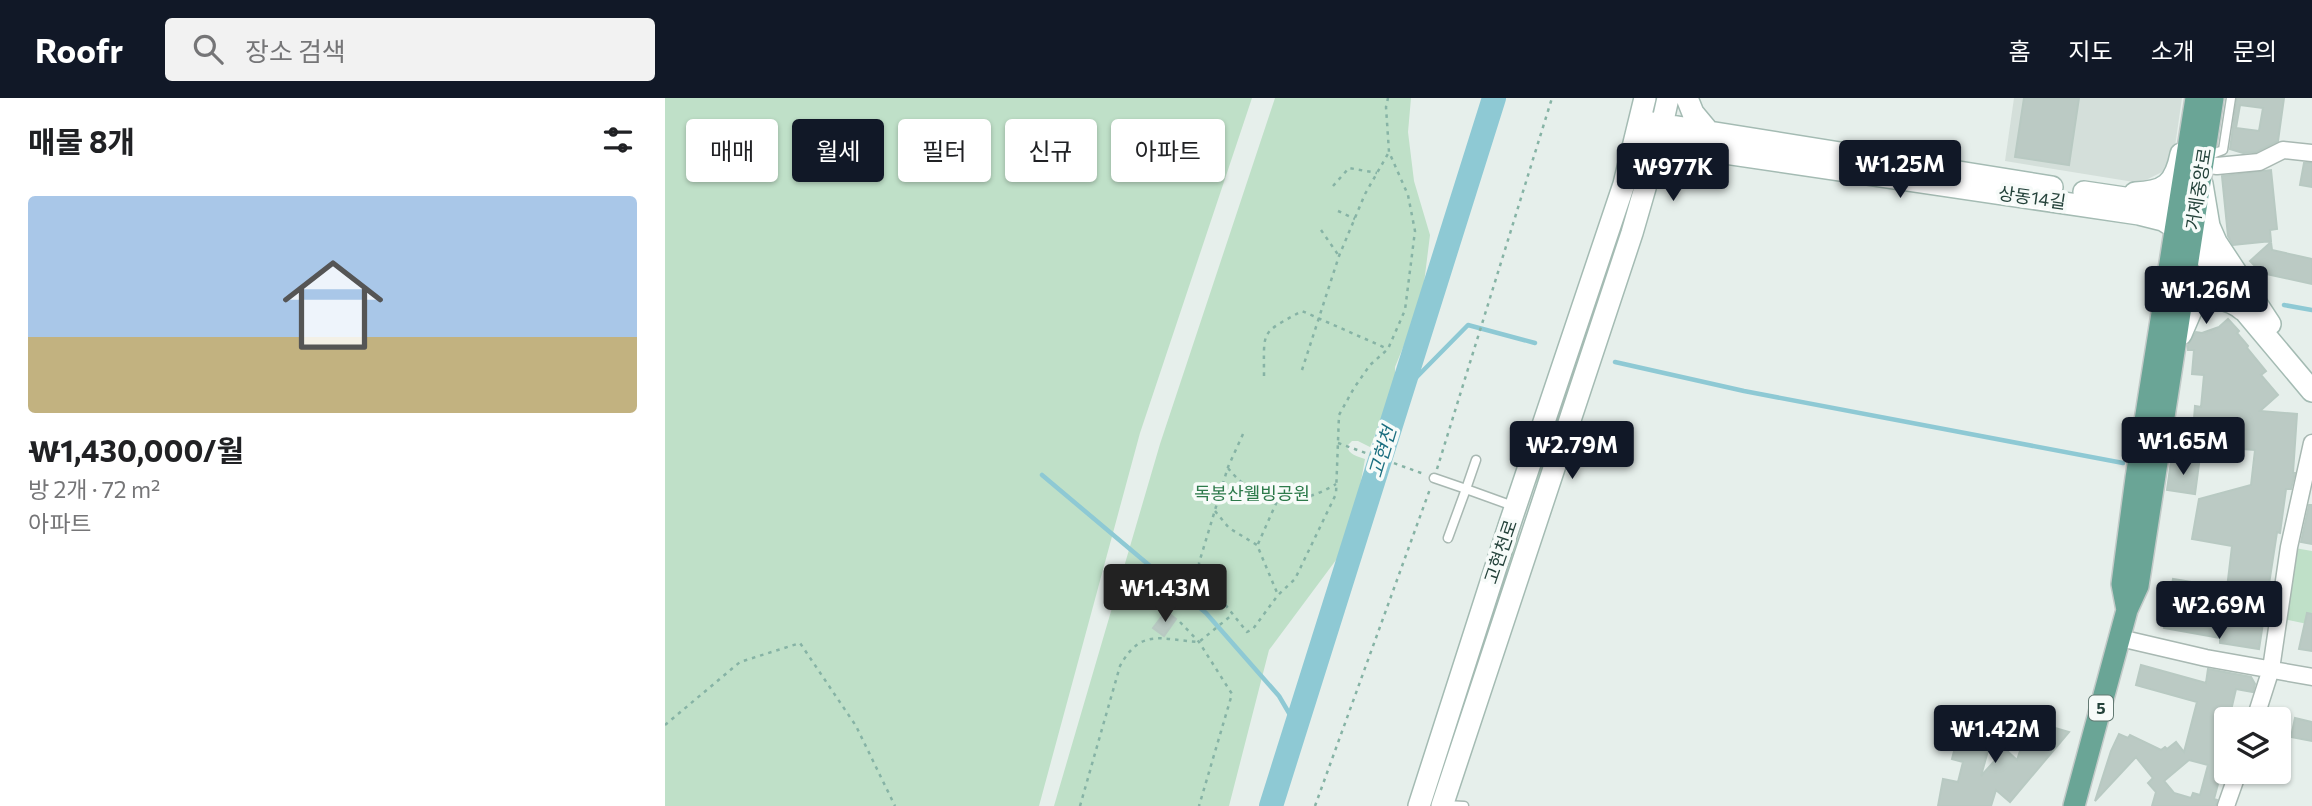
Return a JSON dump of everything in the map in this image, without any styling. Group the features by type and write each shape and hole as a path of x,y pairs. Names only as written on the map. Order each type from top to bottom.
{"main road":[{"name":"거제중앙로","path":"2074,806 2127,610 2138,586 2177,338 2196,98"},
{"name":"거제중앙로","path":"2127,610 2122,584 2136,478 2171,265 2202,166 2213,98"}],"street":[{"name":"고현천로","path":"1419,806 1620,197 1646,98"},
{"name":"고현천로","path":"1442,805 1632,233 1668,98"},
{"path":"1632,233 1645,222 1660,171 1665,164 1706,140 1686,98"},
{"path":"2121,196 2150,193 2167,184 2177,174 2185,133 2196,98"},
{"name":"상동14길","path":"1638,130 2121,196 2165,204 2185,225"},
{"name":"상동14길","path":"1706,140 2139,214 2185,225"},
{"path":"2270,324 2216,242 2209,226 2202,166 2259,162 2283,150 2312,153"},
{"path":"2139,214 2165,241 2171,265"},
{"path":"2185,225 2244,310 2312,391"},
{"path":"2185,225 2312,372"},
{"path":"2177,338 2183,332 2193,306 2206,299 2230,301 2244,310"},
{"path":"2259,707 2271,669 2289,547 2312,443"},
{"path":"2120,638 2312,677"},
{"path":"2226,806 2234,784"}],"lane":[{"path":"2202,166 2223,150 2231,98"},
{"path":"1448,538 1476,460"},
{"path":"1434,478 1516,507"},
{"path":"1442,805 1464,806"}],"path":[{"path":"1243,434 1228,467 1199,563 1200,571 1247,632 1253,629 1278,595 1295,579 1336,494 1339,415 1370,365 1388,349 1405,310 1415,231 1408,195 1389,152 1386,107 1388,98"},
{"path":"1315,806 1434,478 1552,98"},
{"path":"1302,370 1339,257 1389,152"},
{"path":"1333,186 1349,168 1377,173"},
{"path":"1338,211 1355,219"},
{"path":"1321,230 1339,257"},
{"path":"1264,376 1264,338 1272,328 1302,312 1388,349"},
{"path":"1338,443 1434,478"},
{"path":"1228,467 1238,480 1255,491 1278,499 1298,501 1321,494 1336,484"},
{"path":"1257,545 1278,499"},
{"path":"1214,510 1229,528 1257,545 1278,595"},
{"path":"1080,806 1120,666 1129,650 1145,640 1160,638 1199,642 1233,614"},
{"path":"1180,622 1199,642 1232,694 1199,806"},
{"path":"665,725 740,663 800,643 856,726 895,806"}],"shaded area":[{"path":"2014,98 2182,98 2172,167 2140,183 2005,161"}],"green space":[{"path":"665,98 1252,98 1225,179 1225,119 1111,119 1111,182 1224,182 1140,433 1039,806 665,806"},
{"name":"독봉산웰빙공원","path":"1275,98 1411,98 1408,132 1414,181 1430,235 1424,283 1411,328 1395,367 1395,387 1370,447 1358,441 1352,441 1347,446 1351,453 1365,459 1355,514 1339,556 1269,650 1229,806 1054,806 1160,444"},
{"path":"1578,345 1584,347 1537,483 1531,481"},
{"path":"1512,537 1518,539 1433,806 1426,806"},
{"path":"2289,547 2312,551 2312,625 2279,618"}],"building":[{"path":"2024,98 2079,98 2069,165 2015,157"},
{"path":"2237,98 2284,98 2278,141 2256,152 2243,153 2230,149","holes":["2240,105 2263,108 2259,131 2236,128"]},
{"path":"2304,163 2312,163 2312,187 2300,185"},
{"path":"2271,170 2277,229 2270,230 2271,241 2233,245 2228,236 2222,176"},
{"path":"2271,242 2272,250 2312,259 2312,284 2262,273 2250,261"},
{"path":"2228,319 2266,371 2261,375 2278,395 2260,411 2297,414 2295,473 2291,489 2286,489 2280,533 2277,532 2259,649 2220,643 2220,638 2164,628 2173,579 2227,588 2232,546 2192,539 2199,499 2251,485 2255,450 2192,445 2195,406 2201,407 2204,375 2192,374 2194,350 2188,350 2188,345 2196,332 2202,333 2219,327"},
{"path":"2171,461 2199,464 2195,494 2167,490"},
{"path":"2309,505 2312,505 2312,544 2301,542"},
{"path":"1166,611 1176,619 1164,636 1153,628"},
{"path":"2307,613 2312,614 2312,651 2299,649"},
{"path":"2141,665 2206,683 2208,669 2251,677 2255,684 2253,692 2236,689 2232,707 2214,707 2214,784 2218,784 2214,799 2217,800 2216,806 2152,806 2156,792 2148,783 2153,778 2136,757 2095,801 2119,734 2128,738 2130,735 2161,750 2176,742 2184,752 2197,702 2136,685","holes":["2189,760 2208,765 2200,795 2193,793 2191,798 2174,793 2164,781"]},
{"path":"2295,718 2312,722 2312,741 2291,737"},
{"path":"1962,720 1994,729 1981,776 2005,749 2017,760 2029,724 2044,729 2045,725 2069,732 2010,802 1996,790 1991,806 1938,806 1943,779 1958,782 1963,762 1952,759"}],"waterway":[{"name":"고현천","path":"1271,806 1494,98"},
{"path":"2284,305 2312,310"},
{"path":"1400,394 1468,325 1535,343"},
{"path":"1615,362 1744,391 2123,463"},
{"path":"1042,475 1206,613 1279,696 1296,725"}]}
